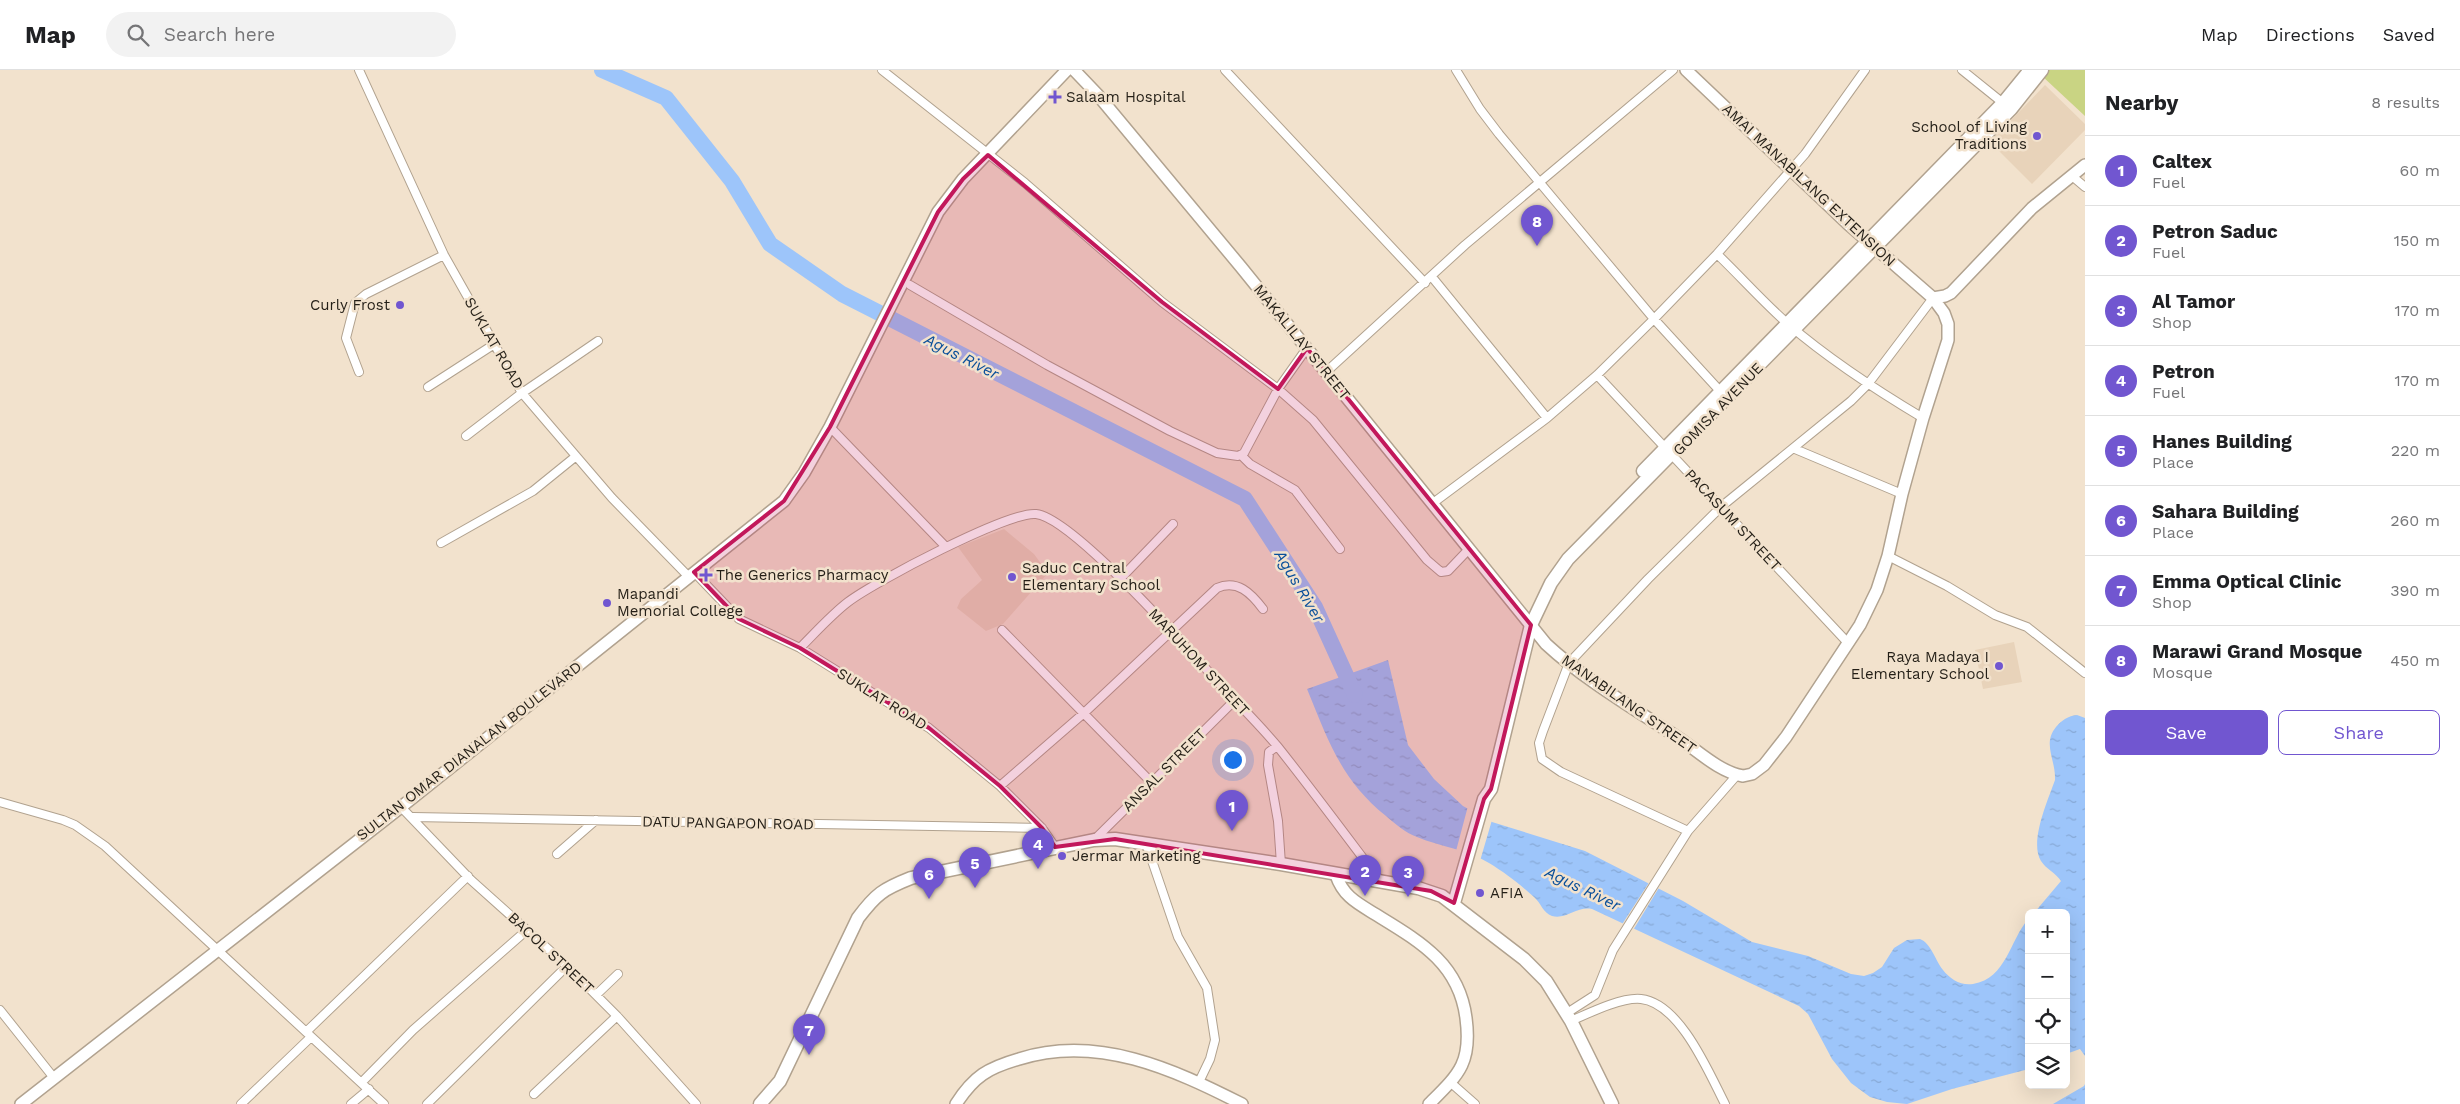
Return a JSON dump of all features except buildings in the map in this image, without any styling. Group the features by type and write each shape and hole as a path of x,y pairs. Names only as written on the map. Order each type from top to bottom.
{"main road":[{"name":"SULTAN OMAR DIANALAN BOULEVARD","path":"21,1104 401,807 784,501 804,473 906,286 927,232 938,212 963,179 1067,70"},
{"name":"MAKALILAY STREET","path":"1074,70 1097,94 1307,348 1529,622"},
{"name":"AMAI MANABILANG EXTENSION","path":"1686,70 1871,244 1933,298 1944,312 1948,324 1948,340 1923,418 1902,494 1888,556 1869,608 1803,712 1770,759 1759,770 1740,775"},
{"name":"GOMISA AVENUE","path":"1454,903 1483,803 1483,786 1529,622 1545,580 1563,555 1669,452 1871,244 2003,103 2030,70"},
{"name":"GOMISA AVENUE","path":"1871,244 2011,109 2042,70"},
{"path":"1933,298 1945,296 1950,292 2032,208 2085,166"},
{"name":"GOMISA AVENUE","path":"1669,452 1720,391 1791,326"},
{"name":"MANABILANG STREET","path":"1529,622 1546,644 1569,664 1724,769 1740,775"},
{"path":"760,1104 780,1081 858,918 874,897 889,886 911,878 1054,847 1094,840 1115,839 1281,864 1431,891 1454,903 1535,969 1569,1017 1612,1104"},
{"path":"1336,875 1345,895 1440,960 1456,981 1465,1007 1468,1036 1463,1066 1429,1104"},
{"path":"956,1104 970,1084 993,1067 1038,1052 1062,1050 1090,1050 1144,1061 1199,1082 1242,1104"}],"street":[{"name":"SUKLAT ROAD","path":"359,70 444,255 494,345 522,394 575,457 691,574 739,619 800,648 929,728 1000,786 1042,828 1054,847"},
{"path":"882,70 1038,194 1162,302 1278,389 1313,420 1413,544 1438,570 1448,571 1469,549"},
{"path":"1225,70 1429,280 1547,418"},
{"path":"1326,372 1466,245 1673,70"},
{"path":"1433,504 1547,418 1597,375 1654,319 1717,254 1791,169 1820,134 1865,70"},
{"path":"1962,70 2003,103"},
{"path":"1458,71 1480,110 1654,319 1720,391"},
{"path":"2072,176 2085,186"},
{"path":"1717,254 1791,326 1868,384 1923,418"},
{"path":"359,372 346,338 355,303 366,294 444,255"},
{"path":"906,286 1170,431 1217,453 1241,455 1250,464 1295,490 1340,549"},
{"path":"1688,831 1561,772 1542,759 1539,751 1541,737 1569,664 1648,579 1722,506 1835,416 1868,384 1933,298"},
{"path":"466,436 598,341"},
{"path":"428,387 494,345"},
{"path":"1241,455 1278,389 1307,348"},
{"name":"PACASUM STREET","path":"1597,375 1722,506 1848,643"},
{"path":"830,426 946,548"},
{"path":"1795,449 1902,494"},
{"path":"441,543 533,491 575,457"},
{"name":"MARUHOM STREET","path":"800,648 848,602 946,548 1013,519 1035,514 1050,519 1075,537 1120,578 1235,700 1277,746 1382,882"},
{"path":"1120,578 1173,524"},
{"path":"1888,556 1938,581 1995,615 2027,627 2085,673"},
{"path":"1000,786 1084,713 1217,588 1225,584 1241,587 1263,609"},
{"path":"1002,630 1152,782"},
{"name":"ANSAL STREET","path":"1094,840 1235,700"},
{"path":"1277,746 1269,752 1268,765 1278,821 1281,864"},
{"path":"1569,1017 1595,995 1613,950 1688,831 1740,775"},
{"path":"0,802 63,820 94,838 123,860 216,950 384,1104"},
{"name":"BACOL STREET","path":"401,807 413,817 468,876 567,966 617,1016 696,1104"},
{"name":"DATU PANGAPON ROAD","path":"413,817 1042,828"},
{"path":"557,854 596,820"},
{"path":"1146,843 1178,937 1207,988 1215,1040 1210,1059 1199,1082"},
{"path":"241,1104 468,876"},
{"path":"362,1082 413,1030 526,930"},
{"path":"427,1104 567,966"},
{"path":"596,995 618,974"},
{"path":"1569,1017 1635,999 1648,1000 1660,1006 1679,1024 1726,1104"},
{"path":"0,1010 54,1078"},
{"path":"534,1094 617,1016"},
{"path":"1450,1082 1475,1104"},
{"path":"351,1104 369,1089"}],"highlighted area":[{"path":"988,155 1162,302 1278,389 1307,348 1531,625 1491,789 1484,799 1454,903 1431,891 1115,839 1055,847 1042,828 1000,786 929,728 800,648 739,619 694,572 784,501 830,427 938,212 963,179"}],"shaded area":[{"name":"School of Living Traditions","path":"2045,85 2085,124 2085,130 2032,184 1990,142"},
{"name":"Saduc Central Elementary School","path":"1004,529 1034,554 1048,573 1003,624 986,631 957,608 961,599 982,580 958,547"},
{"name":"Raya Madaya I Elementary School","path":"2014,642 2022,682 1983,689 1975,650"}],"green space":[{"path":"2047,70 2085,70 2085,116 2042,76"}],"water":[{"path":"1388,660 1408,745 1434,779 1463,806 1492,822 1585,851 1683,901 1752,942 1808,956 1851,974 1864,976 1882,967 1894,948 1907,940 1920,939 1927,944 1940,966 1949,976 1960,983 1973,984 1984,980 2000,967 2025,923 2025,1070 1952,1089 1907,1104 1887,1102 1870,1097 1851,1083 1832,1059 1808,1014 1799,1006 1592,909 1581,909 1562,916 1552,916 1546,913 1536,899 1524,888 1489,863 1471,854 1426,840 1405,831 1371,802 1347,773 1329,742 1307,689"},
{"path":"2077,715 2085,718 2085,1056 2080,1049 2070,1053 2070,909 2037,909 2061,881 2041,861 2037,843 2044,809 2055,780 2050,740 2056,727 2068,717"},
{"path":"2085,1084 2085,1104 2053,1104 2084,1086"}],"pier":[{"path":"1468,806 1492,820 1480,861 1456,851"},
{"path":"1650,881 1660,886 1632,932 1621,926"}],"waterway":[{"name":"Agus River","path":"602,70 666,98 732,181 770,244 842,294 1245,499 1315,607 1355,695"}],"place":[{"name":"Salaam Hospital","path":"1055,97"},
{"name":"School of Living Traditions","path":"2037,136"},
{"name":"Marawi Grand Mosque","path":"1537,246"},
{"name":"Curly Frost","path":"400,305"},
{"name":"The Generics Pharmacy","path":"706,575"},
{"name":"Saduc Central Elementary School","path":"1012,577"},
{"name":"Mapandi Memorial College","path":"607,603"},
{"name":"Raya Madaya I Elementary School","path":"1999,666"},
{"name":"Caltex","path":"1232,831"},
{"name":"Jermar Marketing","path":"1062,856"},
{"name":"Petron","path":"1038,869"},
{"name":"Hanes Building","path":"975,888"},
{"name":"AFIA","path":"1480,893"},
{"name":"Petron Saduc","path":"1365,896"},
{"name":"Al Tamor","path":"1408,897"},
{"name":"Sahara Building","path":"929,899"},
{"name":"Emma Optical Clinic","path":"809,1055"}]}
